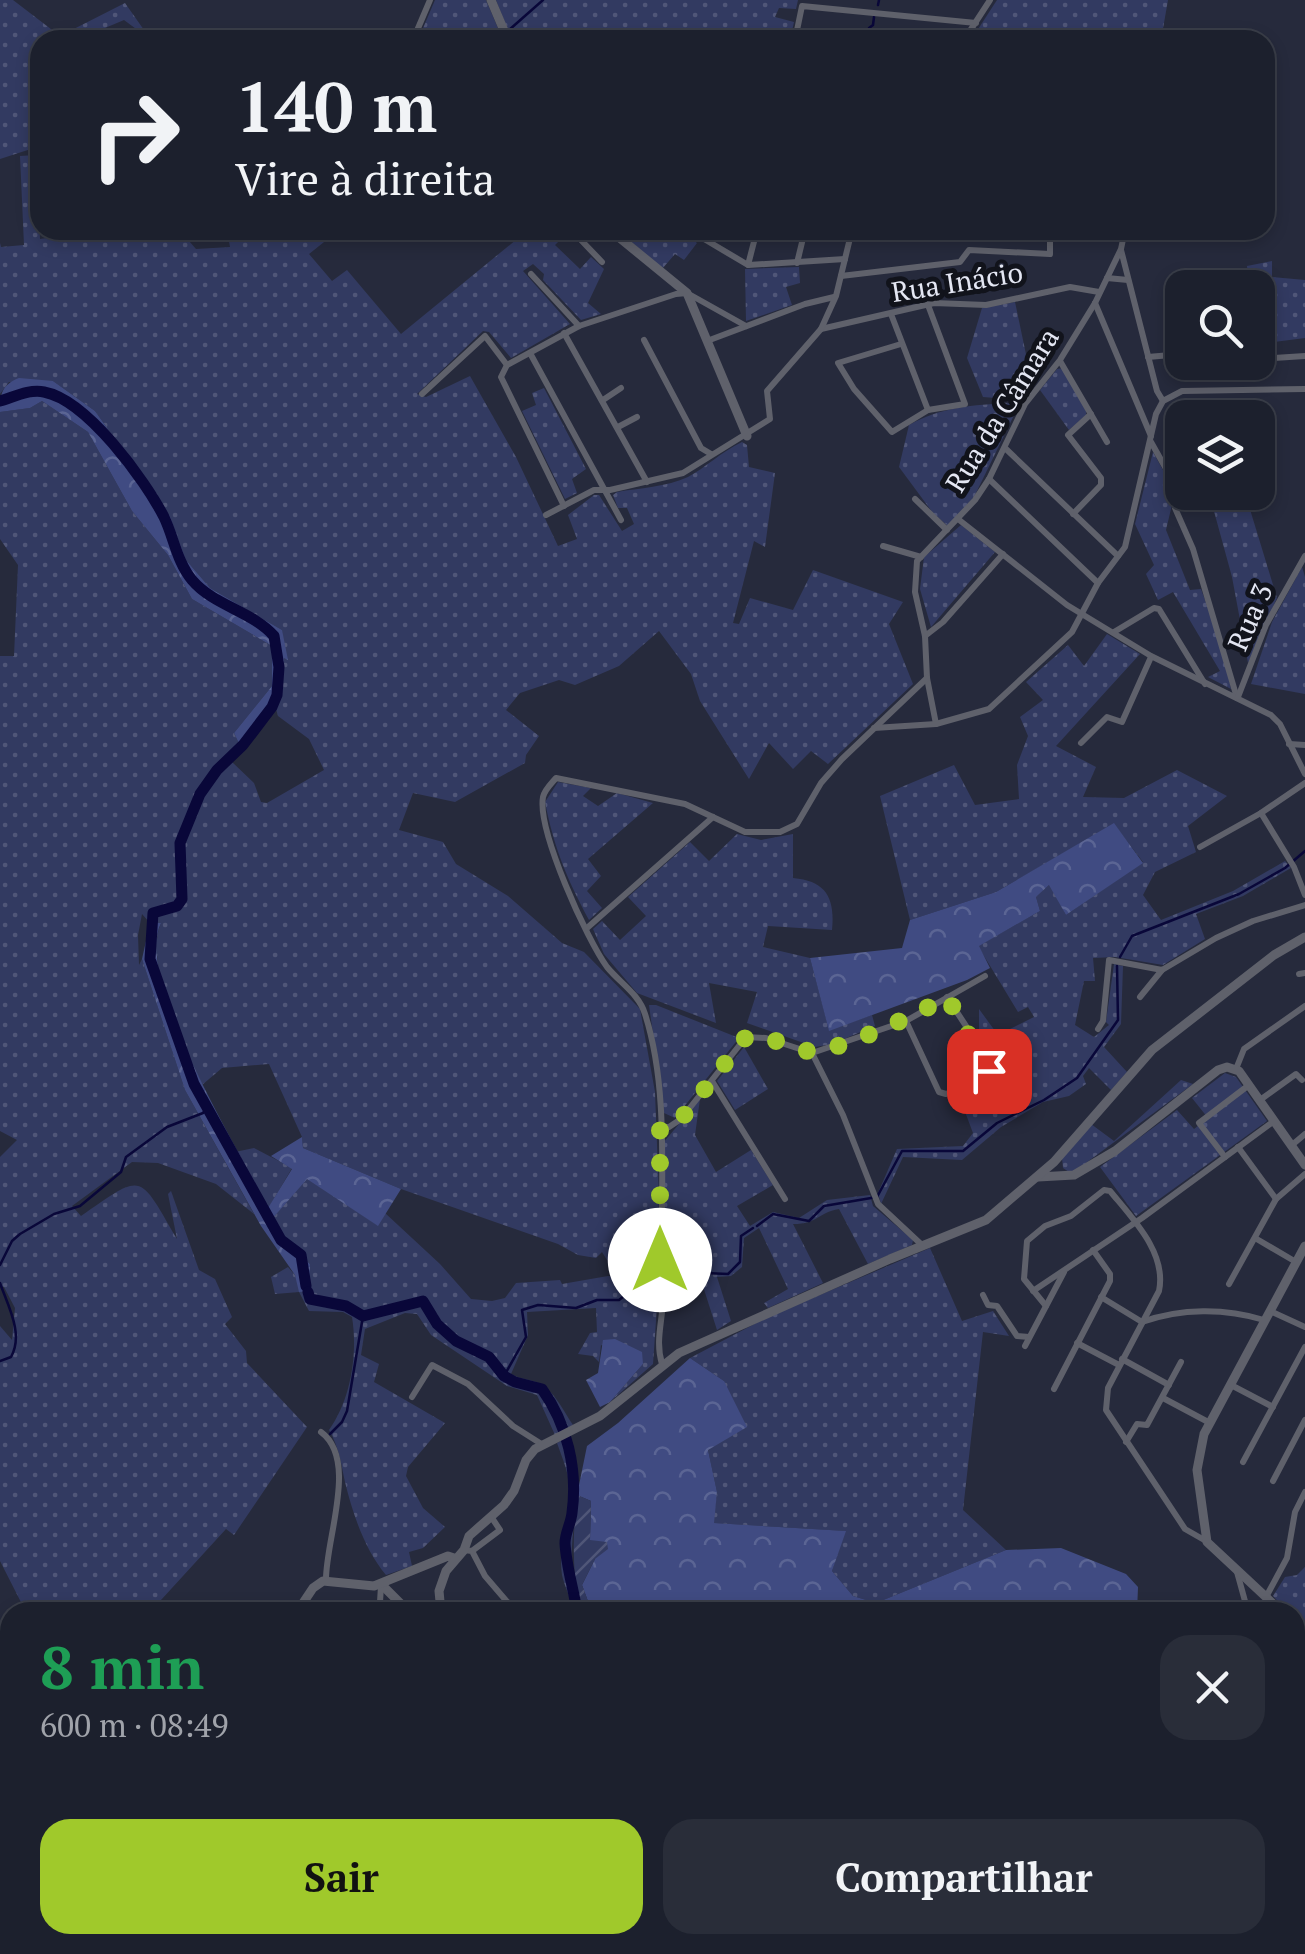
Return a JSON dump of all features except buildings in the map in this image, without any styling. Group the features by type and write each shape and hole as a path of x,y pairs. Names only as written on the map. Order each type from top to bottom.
{"street":[{"path":"417,30 430,0"},
{"path":"491,0 504,30"},
{"path":"971,30 990,0"},
{"path":"797,30 802,6 976,23"},
{"path":"581,240 602,262"},
{"path":"622,240 687,293 746,326"},
{"path":"703,240 748,265 845,259"},
{"path":"748,265 754,240"},
{"path":"797,263 803,240"},
{"path":"546,515 601,488 610,490 683,473 770,419 767,392 822,329 836,296 850,240"},
{"path":"841,276 960,262 969,250 1050,254 1050,240"},
{"name":"Rua da Câmara","path":"921,557 989,480 1025,404 1060,360 1094,303 1123,240"},
{"path":"1121,249 1157,391 1164,401"},
{"path":"532,274 579,326"},
{"path":"1107,278 1128,280"},
{"name":"Rua Inácio","path":"822,329 942,302 986,305 1070,287 1099,292"},
{"path":"564,506 500,377 507,365 564,332 687,293"},
{"path":"687,293 747,436"},
{"path":"707,341 836,296"},
{"path":"1094,303 1151,439 1178,490 1175,508 1193,549 1237,698"},
{"path":"901,344 838,364 854,389 892,432 928,410 965,404 928,305"},
{"path":"892,314 928,410"},
{"path":"564,332 647,482"},
{"path":"422,394 485,336 507,365"},
{"path":"644,340 701,448 711,454"},
{"path":"530,352 620,520"},
{"path":"1148,357 1165,356"},
{"path":"1275,358 1305,356"},
{"path":"1060,360 1107,442"},
{"path":"603,400 621,388"},
{"path":"873,728 936,724 989,709 1053,651 1084,614 1098,583 1125,547 1156,414 1164,401 1182,391 1305,389"},
{"path":"1073,514 1101,484 1068,435 1091,414"},
{"path":"618,427 637,418"},
{"path":"1006,449 1118,556"},
{"path":"989,480 1098,583"},
{"path":"914,499 947,530"},
{"path":"958,519 1042,587 1151,656 1271,715 1280,724 1305,774"},
{"path":"884,546 921,557 917,561 915,592 936,724"},
{"path":"925,636 943,622 1002,554"},
{"name":"Rua 3","path":"1237,698 1266,624 1305,556"},
{"path":"1114,632 1154,608 1159,609 1205,685"},
{"path":"1081,743 1107,718 1122,722 1151,656"},
{"path":"662,1364 658,1347 663,1289 660,1127 652,1045 637,997 604,963 549,843 543,796 556,778 667,798 756,834 780,832 800,820 822,782 927,678"},
{"path":"1289,744 1305,745"},
{"path":"1200,847 1261,814 1305,783"},
{"path":"1261,814 1294,867 1305,895"},
{"path":"587,928 712,817"},
{"path":"1140,997 1162,970 1228,932 1305,905"},
{"path":"507,1602 468,1551 469,1536 492,1518 514,1491 530,1454 607,1411 678,1353 986,1220 1053,1169 1152,1050 1274,954 1305,937"},
{"path":"1098,1029 1103,1020 1109,960 1162,970"},
{"path":"660,1127 669,1127 681,1119 746,1037 766,1038 812,1053 906,1021 985,976"},
{"path":"906,1021 938,1092 946,1094 990,1078 966,1026 947,997"},
{"path":"1236,1069 1244,1049 1305,1006"},
{"path":"812,1053 843,1115 878,1204 923,1246"},
{"path":"1053,1169 1074,1175 1115,1151 1226,1067 1236,1069 1249,1085 1305,1165"},
{"path":"1260,1100 1296,1074 1302,1080"},
{"path":"712,1080 785,1199"},
{"path":"1225,1157 1199,1122 1249,1085"},
{"path":"1034,1291 1274,1121"},
{"path":"1292,1145 1305,1134"},
{"path":"1238,1147 1276,1198"},
{"path":"1229,1284 1276,1198 1305,1174"},
{"path":"1046,1306 1023,1274 1027,1241 1046,1226 1072,1216 1104,1190 1110,1191 1157,1256 1163,1274 1160,1292 1108,1388 1106,1410 1185,1529 1208,1542 1271,1602"},
{"path":"1256,1238 1296,1262"},
{"path":"1208,1542 1197,1470 1200,1444 1305,1246"},
{"path":"1054,1389 1110,1274 1092,1250"},
{"path":"1025,1346 1065,1270"},
{"path":"983,1295 988,1305 997,1306 1017,1336 1030,1337"},
{"path":"1101,1298 1142,1322 1209,1311 1267,1315 1305,1327"},
{"path":"1078,1343 1170,1385"},
{"path":"1243,1462 1305,1346"},
{"path":"1125,1443 1137,1424 1148,1426 1181,1362"},
{"path":"412,1398 432,1365 468,1384 513,1426 543,1446"},
{"path":"1231,1385 1273,1406"},
{"path":"1163,1398 1210,1423"},
{"path":"1272,1481 1305,1420"},
{"path":"321,1432 333,1442 339,1468 337,1507 325,1560 326,1580"},
{"path":"1266,1597 1287,1558 1295,1512 1305,1492"},
{"path":"304,1602 326,1580 358,1586 380,1584 468,1551 500,1530 492,1518"},
{"path":"441,1602 441,1582 451,1557"},
{"path":"1236,1570 1245,1602"},
{"path":"380,1584 399,1602"},
{"path":"380,1584 380,1602"}],"shaded area":[{"path":"0,0 13,0 52,30 30,30 30,149 0,159"},
{"path":"435,0 486,0 499,30 422,30"},
{"path":"496,0 798,0 796,9 779,8 775,17 794,22 792,30 508,30"},
{"path":"997,0 1168,0 1163,30 978,30"},
{"path":"125,3 144,30 124,20 100,30 72,30"},
{"path":"30,155 30,240 189,240 196,249 230,247 229,240 322,240 309,254 332,281 347,270 401,334 516,240 560,240 555,245 580,269 591,257 604,269 588,303 601,314 581,320 533,264 523,271 570,324 511,358 489,332 483,331 417,394 426,397 470,376 516,457 558,546 577,539 568,515 594,495 599,495 622,531 634,524 627,508 618,508 613,495 617,492 680,480 742,442 747,445 749,467 775,473 765,547 754,541 733,623 739,624 750,598 793,610 813,570 903,602 889,624 913,684 828,764 811,751 793,769 769,743 749,779 700,701 691,674 659,631 619,666 575,685 559,680 520,693 506,710 539,736 525,763 455,802 413,793 399,830 443,842 456,864 508,896 562,943 584,952 640,1009 655,1092 659,1198 657,1248 651,1257 607,1260 602,1252 596,1258 578,1255 303,1148 302,1137 269,1064 222,1068 202,1085 162,982 157,940 161,923 150,923 142,914 139,965 142,959 185,1090 254,1214 216,1184 158,1163 132,1162 72,1206 81,1216 117,1192 138,1186 154,1201 177,1239 168,1194 171,1191 199,1270 215,1279 232,1317 225,1324 246,1351 247,1363 307,1427 234,1535 226,1529 159,1602 21,1602 0,1561 0,1326 12,1340 15,1308 0,1286 0,1157 17,1140 0,1131 0,656 14,656 18,565 0,539 0,412 30,408 42,401 88,432 132,511 168,555 192,599 272,646 272,686 234,733 242,750 232,762 254,783 261,802 267,803 324,770 309,739 278,716 283,679 282,630 210,588 186,560 170,516 95,411 53,381 9,382 0,394 0,243 1,247 24,245 20,156"},
{"path":"629,240 697,243 684,260 675,254 662,269"},
{"path":"1272,261 1272,270 1247,270 1247,266"},
{"path":"799,267 800,283 786,287 792,305 746,321 745,269"},
{"path":"1275,277 1305,280 1305,338 1275,342"},
{"path":"1015,302 1032,383 1021,400 983,397 967,358 982,308"},
{"path":"1063,368 1086,411 1069,430 1040,390 1057,369"},
{"path":"544,388 586,469 572,479 577,493 565,499 522,411 536,405 532,393"},
{"path":"1010,403 1017,409 974,497 948,526 933,513 899,467 909,425 945,411"},
{"path":"1153,452 1165,474 1165,510 1171,510 1166,530 1190,590 1201,589 1224,652 1231,689 1208,677 1220,671 1173,592 1158,600 1146,574 1154,565 1135,524"},
{"path":"1214,510 1250,510 1277,598 1248,663 1232,577"},
{"path":"961,525 995,552 931,627 920,589 924,557"},
{"path":"1302,567 1305,694 1251,684 1272,622"},
{"path":"1107,634 1140,654 1056,746 1096,767 1083,797 1124,798 1177,770 1227,796 1188,826 1196,852 1155,872 1143,895 1161,920 1233,891 1285,861 1291,868 1243,896 1196,914 1205,939 1163,965 1115,957 1093,958 1095,981 1084,981 1075,1025 1094,1037 1109,1025 1106,1022 1114,964 1123,966 1121,1024 1104,1047 1127,1072 1111,1090 1089,1068 1083,1076 1086,1084 1069,1096 1043,1102 1001,1127 962,1160 903,1157 881,1204 878,1193 897,1149 963,1146 973,1133 958,1093 1015,1072 1012,1056 992,1065 979,1038 979,1009 998,1035 1034,1017 1028,1007 1018,1012 978,946 1040,911 1036,897 1050,884 1066,915 1143,862 1114,824 996,892 910,920 880,796 954,765 975,805 1019,799 1017,765 1028,736 1020,717 1043,700 1026,682 1068,645 1084,666"},
{"path":"558,782 591,788 583,796 598,806 617,793 653,803 588,859 601,876 587,891 602,908 589,920 562,863 545,802"},
{"path":"737,834 761,840 793,834 793,878 814,883 826,894 832,909 832,930 768,926 763,947 810,958 829,1030 872,1015 875,1026 815,1047 747,1023 757,992 709,983 716,1023 637,993 604,954 593,929 602,921 620,940 646,916 628,897 690,842 709,861"},
{"path":"649,1005 739,1038 675,1118 664,1113"},
{"path":"744,1047 768,1089 735,1110 717,1081"},
{"path":"1225,1073 1236,1077 1267,1121 1136,1216 1100,1167 1177,1110 1194,1129 1208,1118 1192,1098"},
{"path":"1181,1080 1193,1084 1075,1171 1063,1168 1062,1158 1091,1124 1114,1141"},
{"path":"700,1099 695,1135 716,1172 751,1150 773,1185 737,1206 750,1226 773,1212 799,1218 827,1200 870,1195 873,1206 913,1240 912,1245 868,1264 839,1209 793,1224 823,1283 768,1308 764,1303 788,1289 759,1228 744,1238 742,1267 731,1276 717,1277 731,1321 717,1330 700,1277 666,1285 665,1276 663,1143"},
{"path":"254,1148 292,1168 268,1209 235,1152"},
{"path":"307,1178 377,1225 385,1213 471,1299 505,1298 516,1283 560,1280 562,1284 608,1276 629,1278 642,1268 659,1277 653,1364 610,1402 643,1364 601,1345 599,1362 593,1356 578,1354 590,1333 597,1332 596,1308 527,1312 528,1335 511,1374 538,1383 556,1398 573,1425 555,1435 537,1395 507,1386 431,1335 417,1314 405,1313 365,1329 361,1355 379,1364 374,1382 445,1423 408,1467 406,1476 423,1508 445,1527 423,1548 409,1552 412,1566 386,1575 361,1532 329,1430 343,1404 351,1376 352,1317 343,1312 309,1311 299,1292 275,1294 271,1277 288,1267 300,1288 310,1264 282,1237 273,1218"},
{"path":"930,1248 962,1321 993,1311 1009,1336 983,1332 963,1510 1006,1550 873,1602 853,1596 832,1571 845,1531 713,1523 717,1492 708,1450 724,1381 690,1358 766,1318"},
{"path":"568,1437 578,1469 571,1559 577,1602 571,1602 561,1565 570,1489 557,1443"},
{"path":"577,1495 591,1501 590,1540 607,1542 608,1549 595,1559 582,1585 588,1602 578,1602 574,1540"},
{"path":"1305,1567 1305,1602 1279,1602 1273,1596 1285,1577 1297,1575"}],"green space":[{"path":"19,378 53,381 95,411 170,516 186,560 210,588 282,630 288,660 284,658 277,698 243,752 234,733 272,686 272,646 192,599 168,555 132,511 88,432 42,401 30,408 0,412 3,391"},
{"path":"1114,823 1143,863 1066,915 1049,885 1036,897 1040,911 979,946 990,968 829,1031 810,958 902,948 910,920 996,892"},
{"path":"150,923 161,923 156,949 175,1024 268,1208 292,1169 271,1156 302,1137 303,1148 401,1189 378,1226 307,1179 273,1218 282,1237 310,1264 309,1291 299,1292 295,1275 261,1226 185,1090 142,959"},
{"path":"615,1339 642,1352 643,1364 610,1402 600,1407 586,1380 598,1373 603,1340"},
{"path":"690,1358 724,1381 747,1427 708,1450 717,1492 714,1523 846,1531 832,1571 853,1596 873,1602 588,1602 582,1585 595,1559 590,1540 591,1501 577,1495 587,1446"},
{"path":"1061,1548 1126,1574 1138,1587 1137,1602 878,1602 1006,1550"}],"waterway":[{"path":"509,30 543,0"},
{"path":"878,5 879,0"},
{"path":"869,28 874,17"},
{"path":"0,401 27,392 44,392 61,398 96,425 143,483 164,517 192,580 274,636 279,667 277,695 243,745 217,770 200,794 180,843 182,899 177,906 153,913 150,959 194,1084 281,1240 301,1255 306,1286"},
{"path":"1120,957 1132,936 1239,894 1285,868 1305,851"},
{"path":"757,1226 773,1214 809,1221 824,1206 877,1197 902,1151 963,1151 997,1123 1077,1078 1118,1020 1117,966"},
{"path":"0,1265 20,1234 54,1214 80,1206 121,1172 126,1157 167,1127 203,1113 207,1107"},
{"path":"504,1376 526,1337 522,1310 538,1305 576,1308 597,1300 619,1300 633,1289 655,1283 705,1273 728,1274 740,1262 741,1236 753,1228"},
{"path":"0,1283 16,1339 11,1357 0,1361"},
{"path":"308,1292 310,1299 346,1306 363,1316 423,1301 437,1324 456,1341 489,1357 504,1376 542,1389 558,1417 572,1464 573,1496 565,1543 575,1602"},
{"path":"330,1434 347,1411 363,1316"}],"route":[{"path":"660,1260 660,1127 669,1127 681,1119 746,1037 766,1038 812,1053 906,1021 947,997 989,1071"}]}
